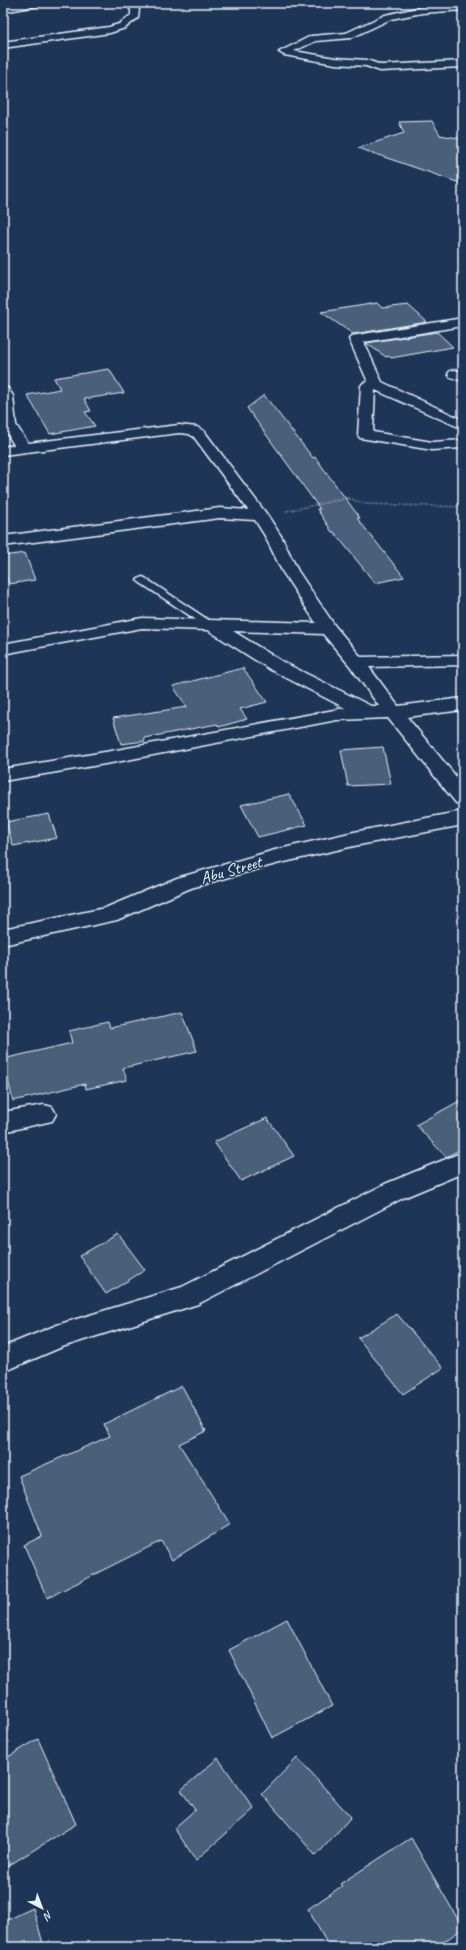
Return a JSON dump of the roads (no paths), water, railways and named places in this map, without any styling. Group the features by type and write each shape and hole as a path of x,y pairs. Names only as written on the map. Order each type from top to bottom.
{"street":[{"path":"3,9 37,3"},
{"path":"3,45 110,30 122,26 135,16 135,10 129,3"},
{"path":"463,7 422,10 388,18 348,36 314,38 284,52 335,61 367,63 380,68 463,64"},
{"path":"376,385 356,339 463,322"},
{"path":"463,425 376,385 368,386 365,435 432,446 463,444"},
{"path":"3,391 6,396 9,425 24,448"},
{"path":"3,451 179,429 192,430 199,434 260,516 273,536 290,571 328,629 356,662 393,712 463,798"},
{"path":"3,541 220,513 260,516"},
{"path":"3,649 142,623 328,629"},
{"path":"211,625 277,666 366,710"},
{"path":"356,662 463,660"},
{"path":"3,775 111,757 337,714 366,710 393,712 432,709 463,704"},
{"name":"Abu Street","path":"3,937 110,915 184,883 276,857 354,839 463,818"},
{"path":"3,1122 44,1114"},
{"path":"3,1360 57,1337 188,1296 394,1191 463,1162"}],"lane":[{"path":"142,580 211,625"}]}
